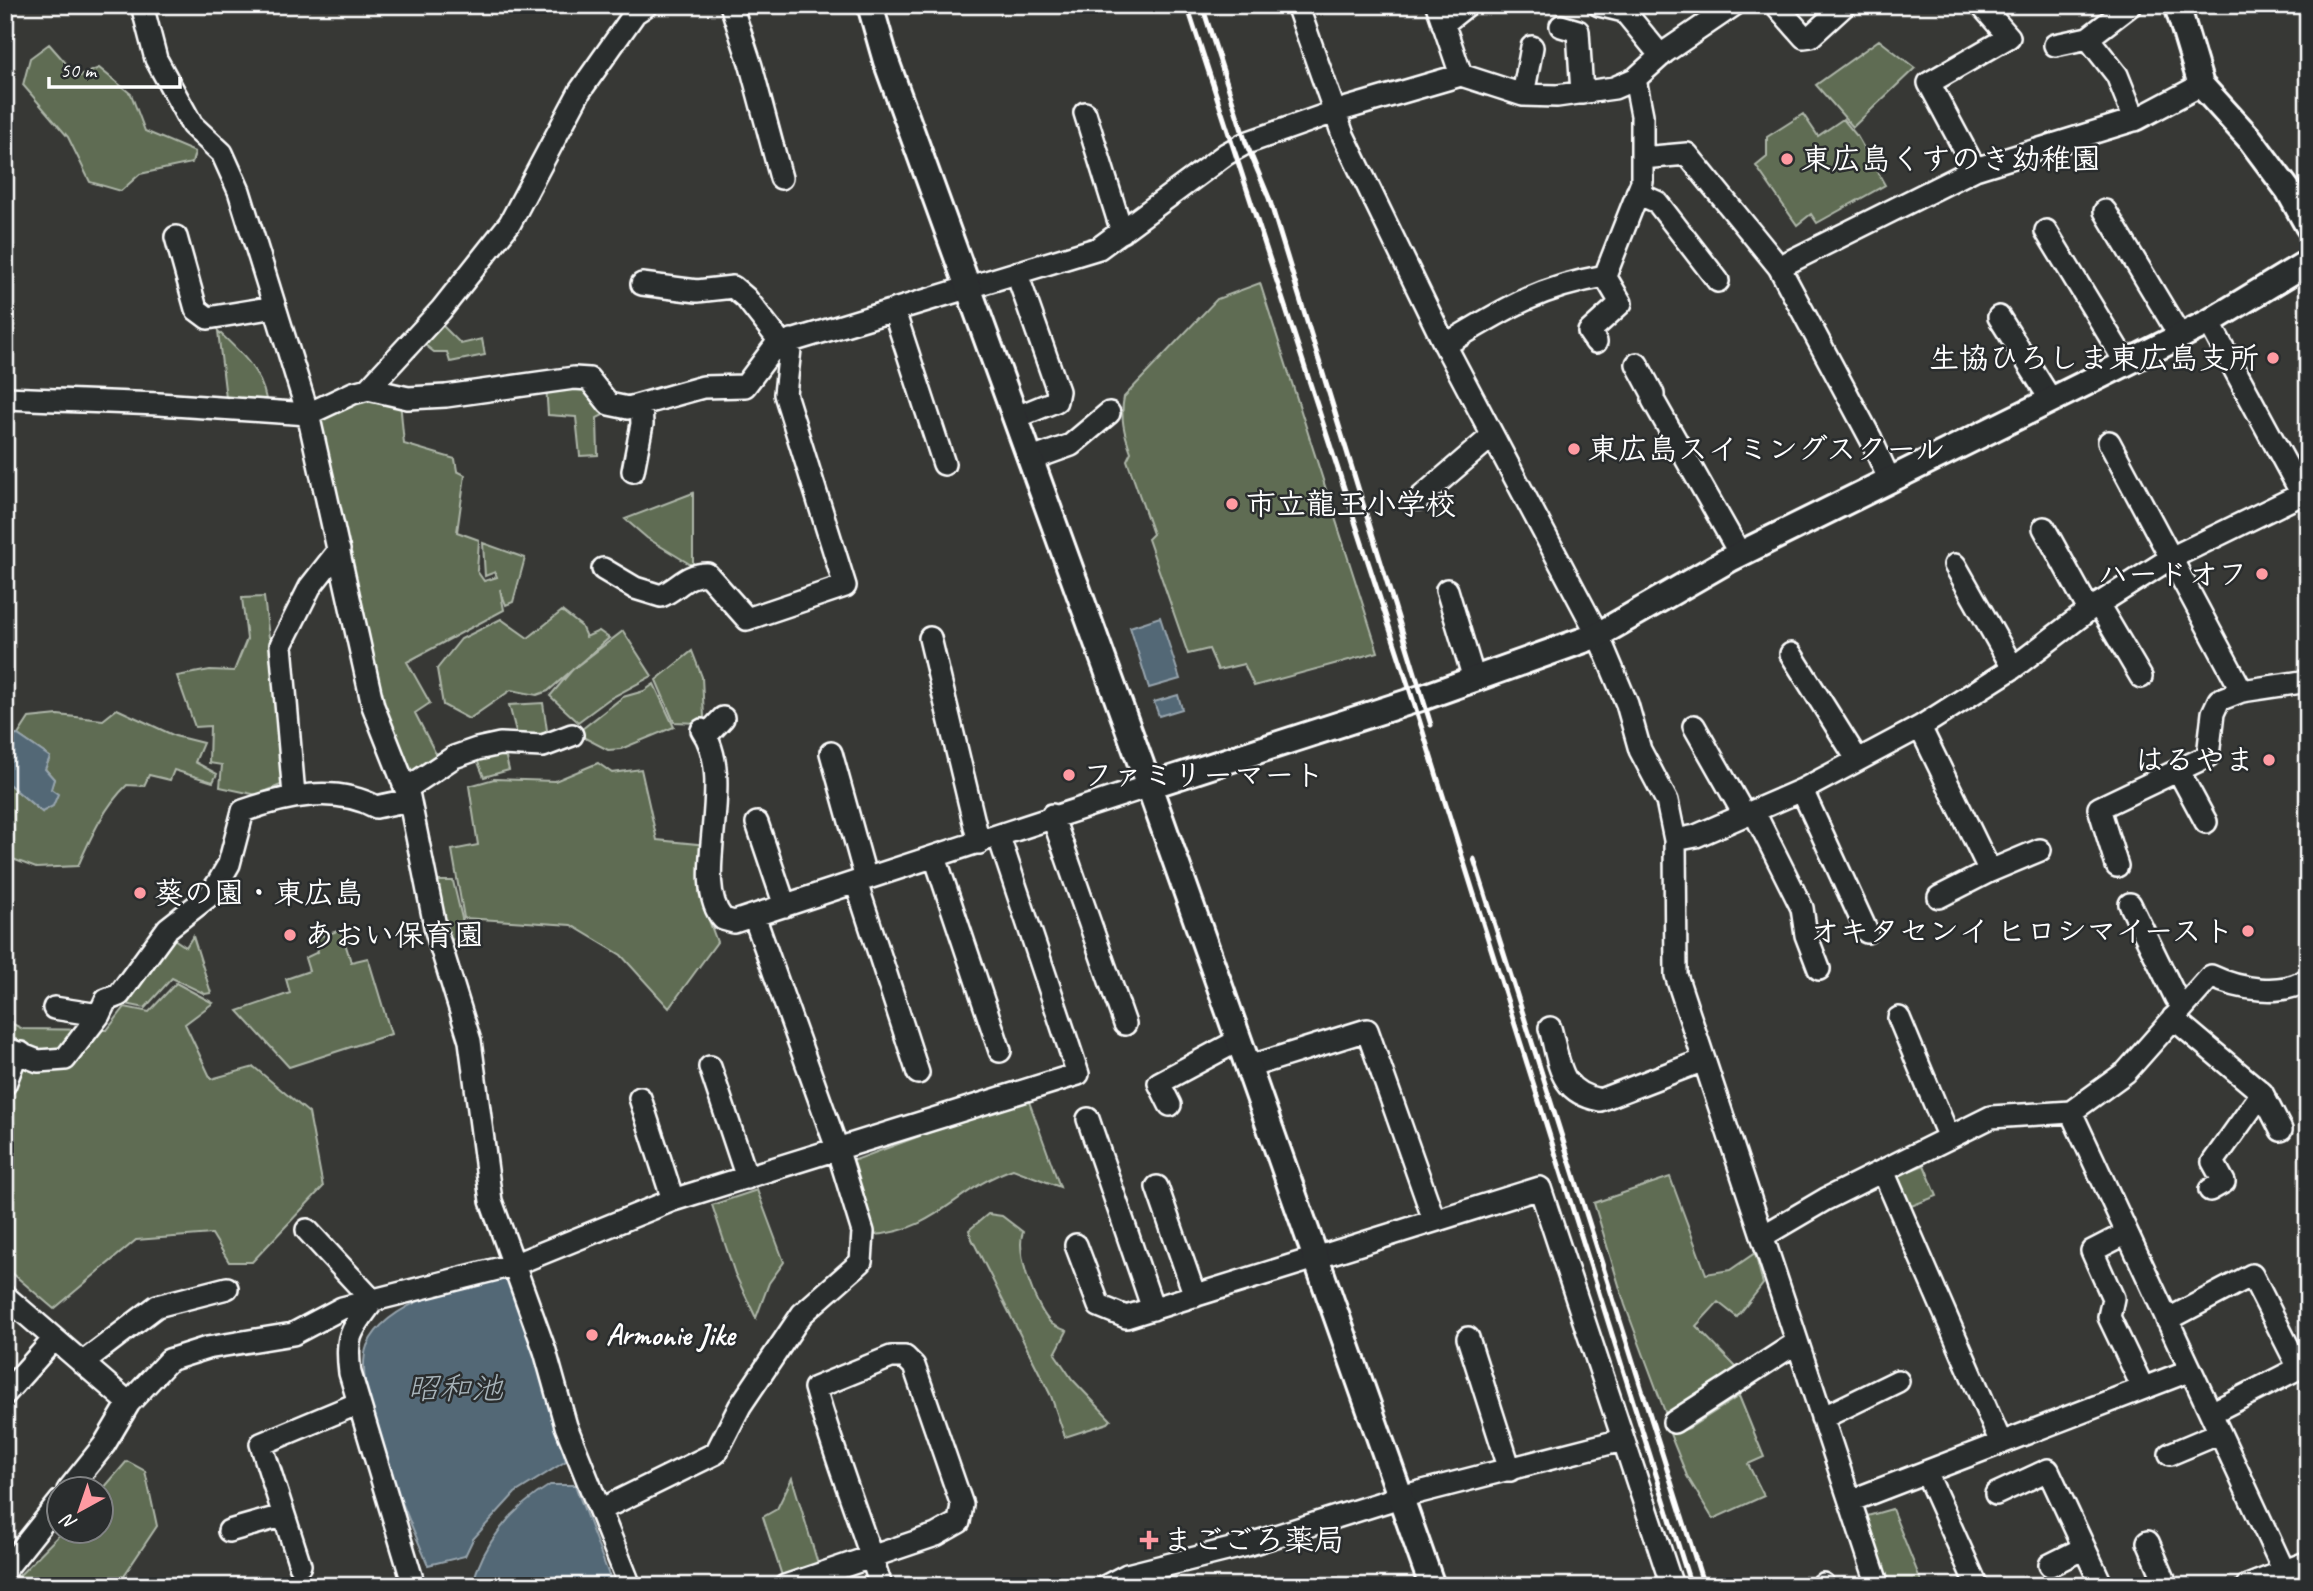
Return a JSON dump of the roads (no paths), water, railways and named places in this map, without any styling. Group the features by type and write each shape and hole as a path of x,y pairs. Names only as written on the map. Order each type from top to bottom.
{"street":[{"path":"142,5 156,59 192,125 222,153 239,191 275,307 308,414 373,706 408,795 436,931 470,1041 491,1201 545,1352 566,1426 630,1586"},
{"path":"368,389 441,310 510,223 580,91 635,13 647,5"},
{"path":"731,5 751,66 781,178"},
{"path":"870,5 886,61 1032,459 1432,1586"},
{"path":"1297,5 1334,112 1445,345 1598,635 1627,704 1640,750 1667,801 1675,840 1676,975 1878,1586"},
{"path":"1461,75 1440,15 1467,5"},
{"path":"1599,5 1624,11 1661,56"},
{"path":"5,398 159,404 308,414 368,389 408,398 446,396 574,378 589,379 609,404 628,408 703,387 745,386 775,346 1099,248 1233,149 1334,112 1461,75 1523,95 1557,96 1614,88 1635,79 1661,56 1734,5"},
{"path":"1776,5 1804,37 1811,36 1845,5"},
{"path":"1975,169 1929,83 2009,37 1981,5"},
{"path":"2055,45 2088,38 2131,5"},
{"path":"2177,5 2201,85 2250,139 2288,190 2308,226"},
{"path":"1561,26 1577,31 1582,93"},
{"path":"2088,38 2117,75 2135,120"},
{"path":"1523,95 1532,47"},
{"path":"1605,276 1642,182 1642,115 1635,79"},
{"path":"1779,267 1975,169 2135,120 2201,85"},
{"path":"1086,113 1122,232"},
{"path":"1642,158 1687,154 1779,267 1871,439 1889,479"},
{"path":"1637,193 1657,202 1718,281"},
{"path":"2105,211 2180,337"},
{"path":"2046,230 2126,363"},
{"path":"176,237 196,309 202,314 208,318 275,307"},
{"path":"723,718 704,733 716,756 716,831 710,874 712,900 723,919 734,922 1474,679 1598,635 1740,554 2209,322 2308,262"},
{"path":"1017,274 1058,390 1056,401 1017,418"},
{"path":"1445,345 1527,296 1569,282 1605,276"},
{"path":"1596,342 1589,332 1620,303 1605,276"},
{"path":"603,569 635,588 662,596 695,574 707,575 747,619 845,586 785,394 786,342 733,287 697,291 642,284"},
{"path":"894,310 944,464"},
{"path":"1999,317 2052,400"},
{"path":"1675,840 1696,836 1750,814 1802,790 1920,727 2012,668 2093,607 2171,558 2305,493 2209,322"},
{"path":"1637,364 1653,394 1653,400 1740,554"},
{"path":"633,471 642,424 641,405"},
{"path":"1032,459 1071,445 1109,413"},
{"path":"1419,499 1492,436"},
{"path":"2109,442 2242,691"},
{"path":"2045,528 2093,607 2141,677"},
{"path":"294,795 281,645 310,587 339,550"},
{"path":"1955,565 2012,668"},
{"path":"1447,590 1474,679"},
{"path":"79,1476 104,1445 129,1403 169,1360 207,1348 293,1334 342,1308 513,1265 673,1200 838,1151 1078,1074 989,840 930,638"},
{"path":"1791,654 1857,759"},
{"path":"2117,866 2099,808 2208,756 2213,713 2219,700 2242,691 2308,681"},
{"path":"1694,726 1750,814 1802,908 1807,935 1819,969"},
{"path":"1920,727 1990,871"},
{"path":"5,1084 14,1060 13,1050 38,1061 65,1059 99,1015 106,1000 119,995 168,928 209,897 229,864 243,811 294,795 359,798 376,807 408,795 454,757 500,744 542,746 572,735"},
{"path":"831,752 861,880 918,1073"},
{"path":"2178,770 2206,822"},
{"path":"1802,790 1867,932"},
{"path":"1052,816 1125,1024"},
{"path":"757,823 785,906"},
{"path":"1939,897 2040,850"},
{"path":"935,857 1000,1051"},
{"path":"2130,904 2176,998 2178,1012 2262,1093 2281,1130"},
{"path":"600,1510 716,1454 740,1406 802,1314 860,1262 863,1232 838,1151 754,916"},
{"path":"1763,1236 1826,1199 2000,1115 2071,1112 2126,1072 2211,976 2228,984 2254,989 2297,986 2308,979"},
{"path":"54,1008 99,1015"},
{"path":"1899,1018 1949,1138"},
{"path":"1550,1028 1566,1084 1583,1097 1600,1100 1704,1060"},
{"path":"1248,1067 1367,1030 1434,1220"},
{"path":"1170,1105 1159,1083 1239,1040"},
{"path":"710,1067 747,1178"},
{"path":"2210,1190 2224,1182 2213,1162 2262,1093"},
{"path":"640,1098 673,1200"},
{"path":"2071,1112 2284,1571"},
{"path":"1088,1119 1153,1309"},
{"path":"1883,1171 2001,1443"},
{"path":"1157,1187 1195,1296"},
{"path":"1076,1245 1099,1306 1126,1317 1540,1188 1672,1586"},
{"path":"307,1230 373,1301"},
{"path":"2127,1233 2092,1251 2113,1298 2109,1317 2143,1388"},
{"path":"2167,1320 2252,1275 2299,1368 2211,1413"},
{"path":"82,1363 157,1307 227,1288"},
{"path":"5,1296 129,1403"},
{"path":"373,1301 354,1327 346,1346 359,1403 414,1586"},
{"path":"1468,1338 1510,1470"},
{"path":"5,1394 54,1339"},
{"path":"1674,1422 1797,1343"},
{"path":"785,1586 872,1557 951,1530 963,1513 914,1366 905,1357 891,1357 815,1388 872,1557 881,1586"},
{"path":"1850,1501 2190,1370"},
{"path":"1822,1418 1898,1381"},
{"path":"300,1565 282,1516 261,1444 359,1403"},
{"path":"2170,1454 2220,1433"},
{"path":"1106,1586 1126,1575 1247,1545 1400,1497 1622,1440"},
{"path":"1996,1494 2048,1469 2102,1586"},
{"path":"1926,1472 1977,1586"},
{"path":"229,1531 282,1516"},
{"path":"5,1570 46,1519"},
{"path":"2148,1542 2167,1586"},
{"path":"2050,1565 2084,1548"},
{"path":"2247,1586 2308,1562"}],"water":[{"path":"1160,617 1180,679 1149,688 1130,627"},
{"path":"1178,695 1182,709 1159,716 1154,702"},
{"path":"18,735 50,757 45,769 54,779 51,789 58,794 53,806 42,812 5,781 5,736"},
{"name":"昭和池","path":"511,1277 566,1461 515,1493 473,1539 465,1556 428,1565 396,1487 374,1423 364,1367 367,1346 391,1317 409,1306 430,1296 473,1283"},
{"path":"550,1485 575,1485 613,1586 472,1586 484,1555 501,1528 524,1504"}],"railway":[{"path":"1187,5 1413,700 1691,1586"},
{"path":"1202,5 1246,143 1269,198 1431,725"},
{"path":"1474,859 1704,1586"}],"place":[{"name":"東広島くすのき幼稚園","path":"1787,159"},
{"name":"生協ひろしま東広島支所","path":"2273,358"},
{"name":"東広島スイミングスクール","path":"1574,449"},
{"name":"市立龍王小学校","path":"1232,504"},
{"name":"ハードオフ","path":"2262,574"},
{"name":"はるやま","path":"2269,760"},
{"name":"ファミリーマート","path":"1069,775"},
{"name":"葵の園・東広島","path":"140,893"},
{"name":"オキタセンイ ヒロシマイースト","path":"2248,931"},
{"name":"あおい保育園","path":"290,935"},
{"name":"Armonie Jike","path":"592,1335"},
{"name":"まごごろ薬局","path":"1149,1540"}]}
